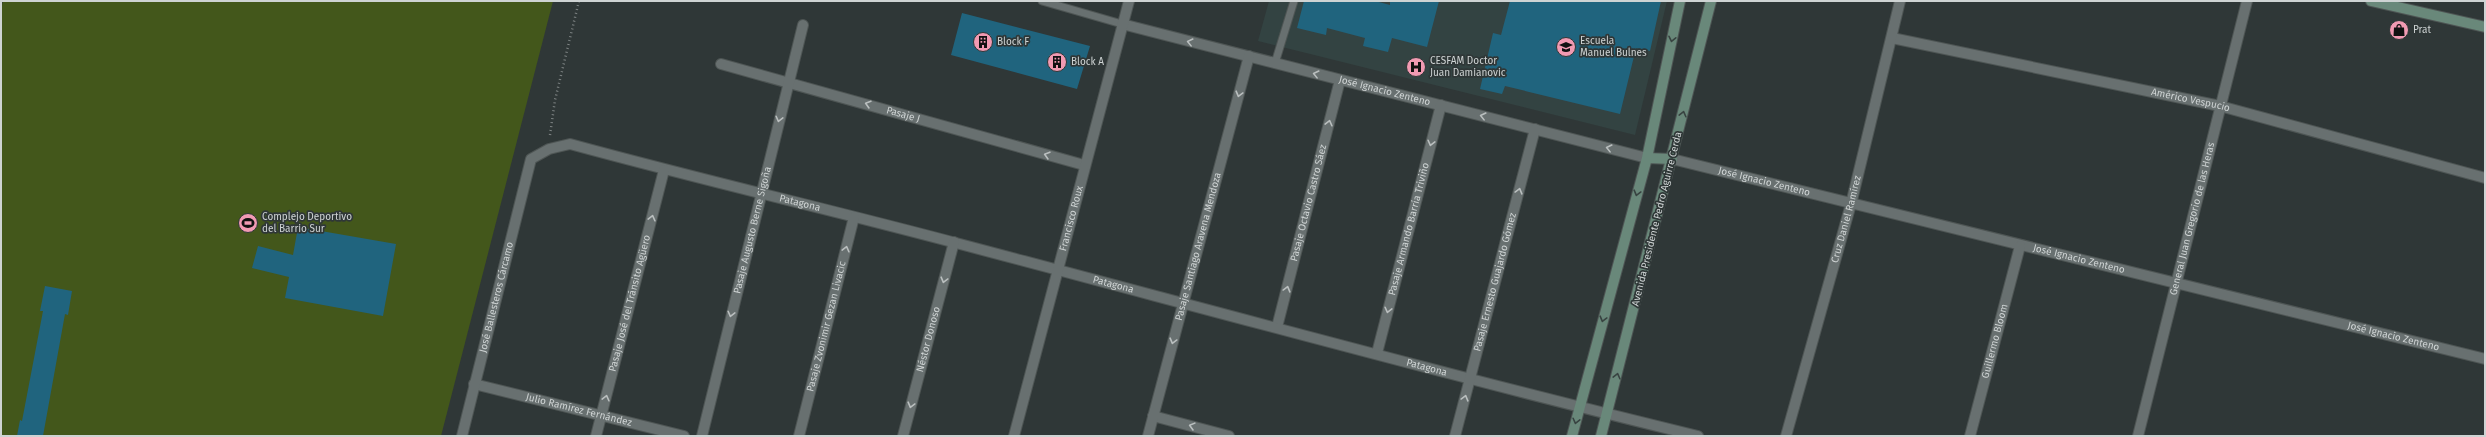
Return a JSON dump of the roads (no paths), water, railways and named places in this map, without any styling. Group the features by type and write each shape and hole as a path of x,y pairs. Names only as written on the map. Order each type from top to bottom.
{"main road":[{"path":"1572,436 1647,158 1680,1"},
{"name":"Avenida Presidente Pedro Aguirre Cerda","path":"1601,436 1711,1"},
{"path":"2371,1 2485,27"},
{"path":"1647,158 1672,159"}],"street":[{"name":"Francisco Roux","path":"1014,436 1084,165 1129,1"},
{"name":"Cruz Daniel Ramírez","path":"1786,436 1851,204 1900,1"},
{"name":"General Juan Gregorio de las Heras","path":"2138,436 2246,1"},
{"name":"José Ignacio Zenteno","path":"1122,24 1647,158"},
{"name":"Pasaje Augusto Berne Sigoña","path":"702,436 802,25"},
{"name":"Américo Vespucio","path":"1892,38 2220,106 2485,178"},
{"name":"Pasaje Santiago Aravena Mendoza","path":"1148,436 1249,56"},
{"name":"Pasaje J","path":"721,64 1084,165"},
{"name":"Pasaje Octavio Castro Sáez","path":"1277,327 1340,80"},
{"name":"Pasaje Armando Barría Triviño","path":"1377,353 1441,105"},
{"name":"Pasaje Ernesto Guajardo Gómez","path":"1455,436 1535,129"},
{"name":"Patagona","path":"531,159 549,149 570,144 760,195 954,242 1377,353 1470,379 1698,436"},
{"name":"José Ballesteros Cárcamo","path":"462,436 531,159"},
{"name":"José Ignacio Zenteno","path":"1672,159 2020,246 2176,282 2485,359"},
{"name":"Pasaje José del Tránsito Agüero","path":"596,436 664,170"},
{"name":"Pasaje Zvonimir Gezan Livacic","path":"799,436 854,217"},
{"name":"Néstor Donoso","path":"903,436 954,242"},
{"name":"Guillermo Bloom","path":"1970,436 2020,246"},
{"name":"Julio Ramírez Fernández","path":"474,384 602,414 684,436"},
{"path":"1153,416 1229,436"}],"lane":[{"path":"1042,1 1122,24"},
{"path":"1275,63 1294,1"}],"place":[{"name":"Prat","path":"2399,30"},
{"name":"Block F","path":"983,42"},
{"name":"Escuela Manuel Bulnes","path":"1566,47"},
{"name":"Block A","path":"1057,62"},
{"name":"CESFAM Doctor Juan Damianovic","path":"1416,67"},
{"name":"Complejo Deportivo del Barrio Sur","path":"248,223"}]}
